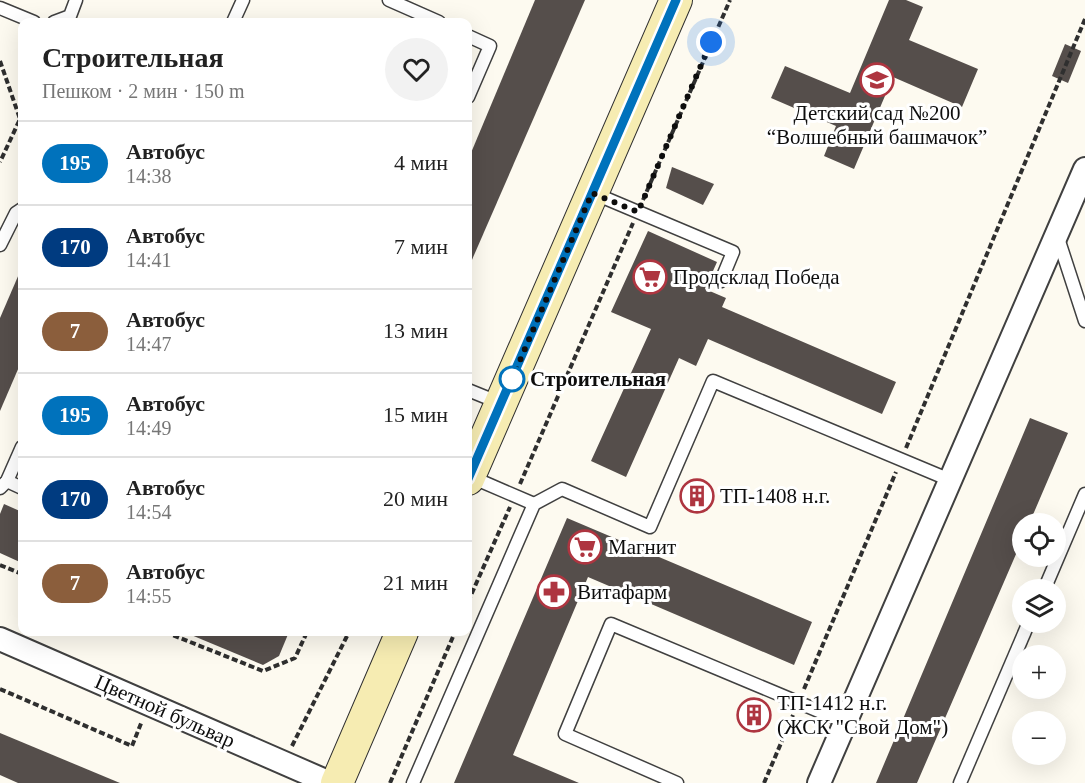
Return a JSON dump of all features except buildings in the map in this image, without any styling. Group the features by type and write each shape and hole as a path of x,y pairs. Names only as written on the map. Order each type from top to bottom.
{"main road":[{"path":"472,471 676,0"},
{"path":"337,783 400,636"}],"street":[{"path":"819,783 1085,169"},
{"name":"Цветной бульвар","path":"0,639 330,783"}],"lane":[{"path":"65,18 70,16 76,0"},
{"path":"235,18 243,0"},
{"path":"389,0 430,18"},
{"path":"0,8 24,18"},
{"path":"472,38 490,46 472,88"},
{"path":"592,193 733,252 721,281"},
{"path":"0,245 18,212"},
{"path":"1057,234 1085,321"},
{"path":"413,783 534,504 562,489 651,527 713,381 950,480"},
{"path":"472,392 501,403"},
{"path":"4,485 18,455"},
{"path":"472,479 534,504"},
{"path":"1049,579 1085,494"},
{"path":"677,783 565,734 612,624 845,722"},
{"path":"960,783 1024,633"}],"path":[{"path":"472,594 730,0"},
{"path":"764,783 902,460 1085,19"},
{"path":"0,61 18,113"},
{"path":"0,162 18,123"},
{"path":"0,565 18,572"},
{"path":"175,636 262,671 295,658 306,636"},
{"path":"283,763 347,636"},
{"path":"390,783 453,636"},
{"path":"0,689 132,746 148,704"}],"bus line":[{"name":"195","path":"472,470 676,0"}],"place":[{"name":"Детский сад №200 “Волшебный башмачок”","path":"877,80"},
{"name":"Продсклад Победа","path":"650,277"},
{"name":"Строительная","path":"512,379"},
{"name":"ТП-1408 н.г.","path":"697,496"},
{"name":"Магнит","path":"585,547"},
{"name":"Витафарм","path":"554,592"},
{"name":"ТП-1412 н.г. (ЖСК \"Свой Дом\")","path":"754,715"}],"route":[{"path":"512,379 592,193 638,212 711,42"}]}
